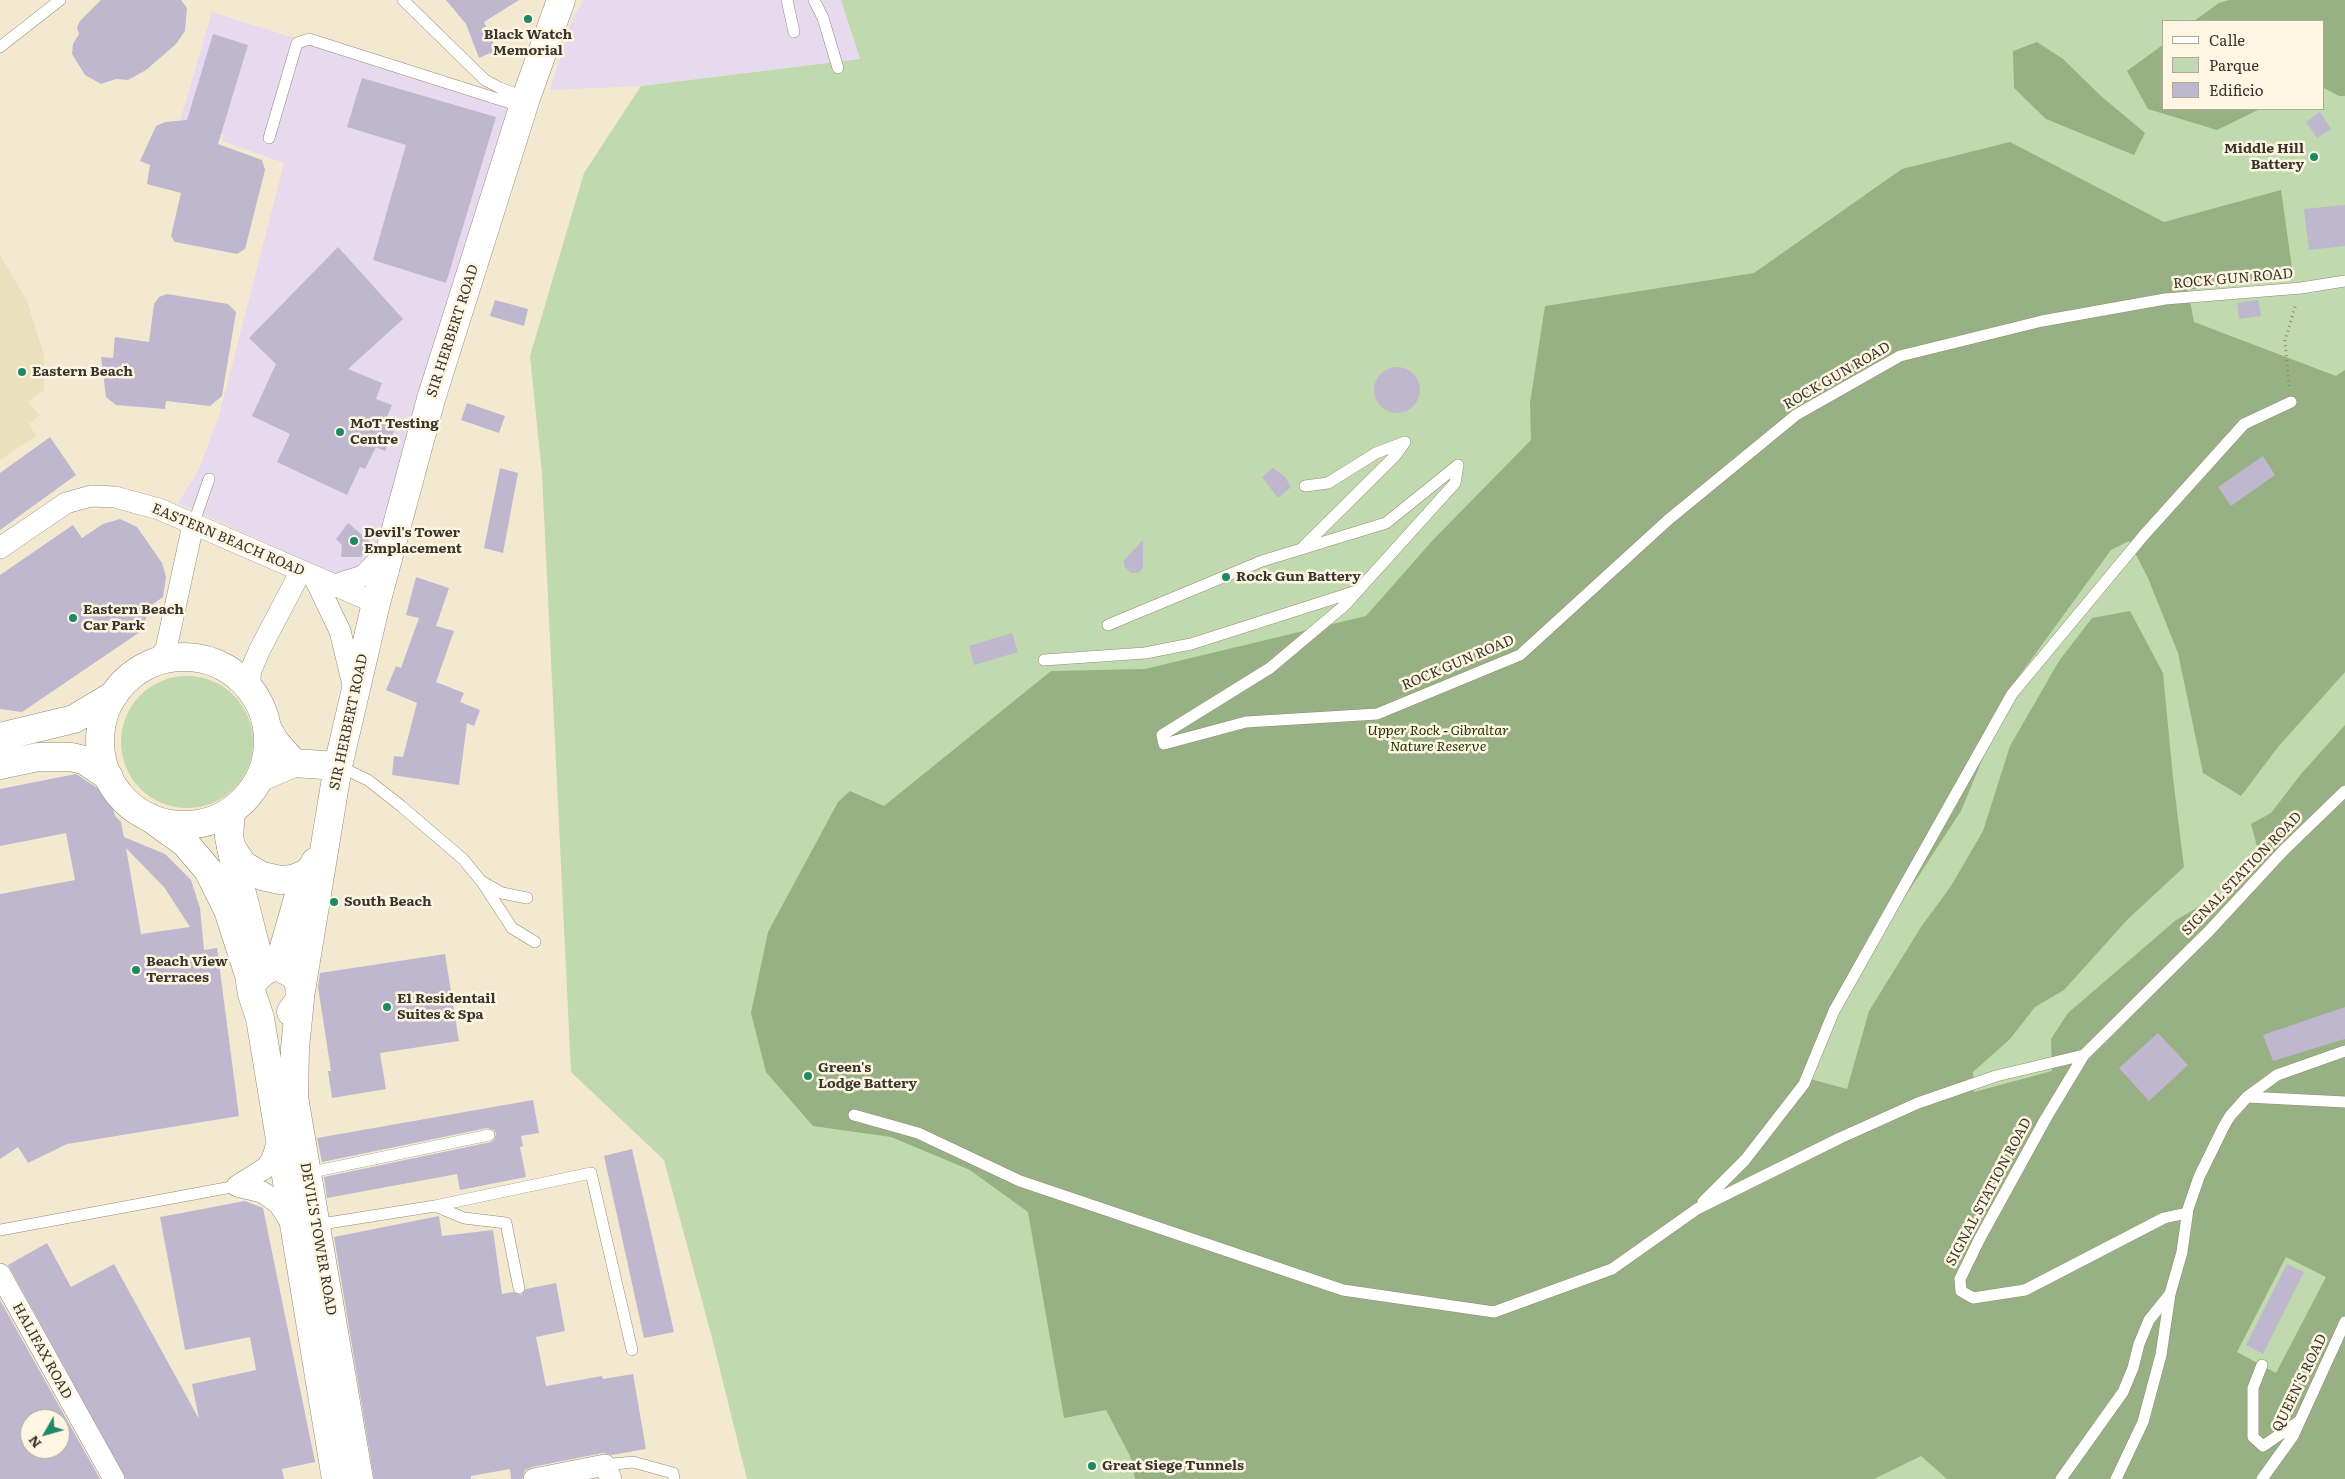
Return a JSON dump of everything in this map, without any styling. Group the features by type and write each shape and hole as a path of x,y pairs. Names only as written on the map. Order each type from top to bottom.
{"main road":[{"name":"SIR HERBERT ROAD","path":"319,854 376,603 431,399 525,102 561,0"},
{"path":"0,737 62,723 92,709 114,695 132,675 155,662 180,657 206,659 230,670 249,687 262,707 268,730 276,743 294,763"},
{"path":"109,777 101,744 102,727 114,695"},
{"path":"0,765 38,757 71,757 84,760 109,777 126,800 149,817 167,823 187,825 212,820 231,811 243,801 261,777 267,754 268,730"},
{"path":"261,777 294,763 338,766"},
{"path":"231,811 229,826 231,847 259,960 263,967 262,1012 276,1017 292,1012 301,995 300,983 289,971 263,982"},
{"name":"DEVIL'S TOWER ROAD","path":"149,817 185,843 208,870 263,982 260,1018 279,1138 304,1226 359,1479"},
{"path":"231,847 243,865 262,876 280,880 294,879 307,872 319,854"},
{"path":"263,982 280,961 297,901 319,854"},
{"name":"DEVIL'S TOWER ROAD","path":"319,854 323,869 301,995 295,1048 294,1089 306,1173 304,1226 330,1476"}],"street":[{"name":"EASTERN BEACH ROAD","path":"0,548 66,504 91,496 115,498 158,509 376,603"},
{"path":"155,662 166,649 193,525"},
{"path":"334,585 363,576 392,546"},
{"path":"249,687 254,663 307,574 340,631 355,693"},
{"path":"238,1186 266,1167 272,1159 279,1138"},
{"path":"238,1186 262,1192 304,1226"},
{"name":"HALIFAX ROAD","path":"0,1274 114,1479"},
{"path":"534,1479 608,1472"}],"lane":[{"path":"0,47 60,0"},
{"path":"403,0 485,80 525,102"},
{"path":"787,0 794,32"},
{"path":"814,0 823,18 838,68"},
{"path":"268,138 297,43 309,39 525,102"},
{"name":"ROCK GUN ROAD","path":"1303,548 1386,523 1458,465 1455,483 1345,604 1270,668 1162,735 1164,744 1246,722 1377,714 1520,655 1668,520 1796,415 1900,356 2042,320 2165,299 2301,288 2345,281"},
{"path":"1697,1209 1745,1160 1804,1084 1834,1011 2012,694 2144,535 2244,424 2291,402"},
{"path":"1108,625 1262,561 1303,548 1395,456 1405,442 1376,453 1328,483 1305,486"},
{"path":"193,525 210,479"},
{"path":"1044,660 1145,653 1191,644 1357,591"},
{"path":"338,766 368,780 463,859 482,881 512,928 535,942"},
{"name":"SIGNAL STATION ROAD","path":"2187,1213 2164,1218 2025,1290 1973,1298 1961,1292 1960,1279 1979,1240 2046,1118 2084,1055 2209,931 2283,851 2345,791"},
{"path":"482,881 502,893 527,898"},
{"path":"2116,1479 2143,1422 2162,1355 2170,1294 2182,1252 2187,1213 2199,1177 2224,1126 2247,1097 2277,1075 2345,1051"},
{"path":"854,1115 918,1133 1020,1181 1344,1290 1494,1312 1612,1269 1697,1209 1840,1138 1918,1103 1996,1076 2084,1055"},
{"path":"2247,1097 2345,1102"},
{"path":"306,1173 489,1135"},
{"path":"304,1226 435,1206 591,1173 632,1350"},
{"path":"0,1230 238,1186"},
{"path":"435,1206 464,1218 506,1223 519,1288"},
{"path":"2061,1479 2122,1392 2134,1368 2139,1344 2149,1320 2170,1294"},
{"name":"QUEEN'S ROAD","path":"2262,1479 2293,1436 2345,1322"},
{"path":"2262,1365 2253,1388 2253,1437 2263,1446 2298,1422"},
{"path":"608,1472 633,1462 673,1473 674,1479"}],"path":[{"path":"2291,402 2284,340 2301,288"}],"shaded area":[{"path":"584,0 841,0 860,59 641,86 550,90 572,19"},
{"path":"212,12 511,107 377,555 340,576 178,503 198,471 219,416 284,163 222,141 224,135 180,121"}],"green space":[{"name":"Upper Rock - Gibraltar Nature Reserve","path":"841,0 2345,0 2345,1479 747,1479 711,1334 664,1160 571,1072 542,474 530,356 584,173 641,86 860,59"},
{"path":"2229,0 2345,0 2345,96 2339,96 2325,89 2325,20 2195,20 2219,3"},
{"path":"2037,42 2063,59 2101,96 2145,133 2134,155 2046,119 2014,88 2013,51"},
{"path":"2162,45 2162,110 2258,110 2217,130 2148,109 2127,71"},
{"path":"2010,142 2164,222 2281,190 2293,275 2188,290 2194,322 2336,376 2345,370 2345,672 2278,747 2241,796 2203,773 2178,653 2148,578 2129,541 2111,550 2014,683 1961,811 1831,1010 1803,1077 1847,1089 1869,1011 1921,927 1951,886 1983,831 2010,746 2059,661 2092,618 2130,611 2163,673 2184,867 2127,920 2064,990 2035,1007 2010,1039 1973,1072 1974,1092 2052,1071 2051,1039 2068,1013 2176,920 2240,883 2261,861 2251,824 2271,813 2301,774 2345,725 2345,1479 1947,1479 1921,1456 1874,1479 1135,1479 1130,1456 1106,1410 1064,1418 1028,1212 970,1170 891,1137 813,1126 766,1072 751,1013 768,932 838,802 850,791 884,806 1051,671 1145,669 1366,616 1432,541 1531,440 1530,403 1545,306 1754,273 1902,169","holes":["2286,1257 2326,1277 2276,1373 2237,1352"]},
{"path":"187,676 200,677 212,681 234,695 248,717 252,729 252,755 248,767 234,789 212,803 200,807 187,808 174,807 162,803 140,789 126,767 122,755 121,742 122,729 126,717 140,695 162,681 174,677"}],"sand":[{"name":"Eastern Beach","path":"0,255 27,301 44,355 44,390 28,402 40,415 29,424 36,436 0,460"}],"building":[{"path":"101,0 181,0 187,8 185,31 176,44 146,70 128,80 116,79 101,84 85,75 72,54 73,44 79,34 77,27 80,21"},
{"path":"446,0 519,0 484,22 498,54 493,58 490,53 479,58 466,24"},
{"path":"213,34 248,45 218,144 262,160 265,170 245,249 237,254 175,242 171,236 181,193 147,184 150,165 140,161 156,126 165,122 187,120"},
{"path":"362,78 496,117 446,283 373,260 406,145 347,127"},
{"path":"2320,112 2331,129 2317,138 2306,122"},
{"path":"2345,205 2345,246 2309,250 2304,209"},
{"path":"338,247 403,319 348,369 382,383 376,399 392,405 384,424 395,429 385,451 376,447 365,469 360,467 347,495 277,462 290,434 252,416 276,364 249,338"},
{"path":"167,294 228,304 236,312 222,396 210,406 166,401 165,409 116,405 106,397 101,357 113,358 115,337 149,342 154,304 159,297"},
{"path":"495,300 528,309 524,326 490,316"},
{"path":"2258,300 2261,316 2239,319 2237,303"},
{"path":"1397,367 1410,371 1416,377 1420,390 1416,403 1410,409 1397,413 1384,409 1378,403 1374,390 1378,377 1384,371"},
{"path":"467,403 505,416 499,433 461,420"},
{"path":"50,437 76,475 0,530 0,473"},
{"path":"2263,456 2275,475 2231,506 2218,487"},
{"path":"500,468 518,473 503,553 484,548"},
{"path":"1273,468 1285,477 1291,487 1278,498 1262,477"},
{"name":"Eastern Beach Car Park","path":"120,519 137,527 162,563 166,577 163,597 149,607 143,630 22,712 0,709 0,575 73,525 82,538 103,524"},
{"name":"Devil's Tower Emplacement","path":"348,523 372,543 361,557 341,557 342,545 336,539"},
{"path":"1143,540 1143,568 1138,573 1131,573 1124,566 1124,560"},
{"path":"416,577 449,588 436,626 454,631 436,682 464,693 460,702 480,710 474,726 467,723 459,785 392,775 394,756 403,757 417,703 386,690 396,666 401,668 419,618 406,615"},
{"path":"1012,633 1018,652 974,665 969,646"},
{"name":"Beach View Terraces","path":"76,774 102,791 110,799 115,816 121,822 124,837 165,854 191,880 200,908 204,950 217,948 239,1116 67,1144 28,1163 18,1147 0,1159 0,894 75,880 66,833 0,846 0,789","holes":["126,848 164,887 190,927 141,934"]},
{"name":"E1 Residentail Suites & Spa","path":"445,954 459,1041 380,1053 386,1089 332,1098 328,1071 331,1071 318,987 320,973"},
{"path":"2345,1007 2345,1039 2273,1061 2263,1035"},
{"path":"2158,1033 2188,1065 2149,1101 2119,1068"},
{"path":"533,1100 539,1133 521,1136 523,1146 520,1147 526,1177 460,1190 457,1174 327,1198 324,1177 491,1142 496,1134 494,1130 487,1128 322,1162 317,1138"},
{"path":"632,1149 674,1332 644,1338 604,1156"},
{"path":"245,1201 263,1208 315,1462 282,1469 284,1479 126,1479 8,1265 47,1243 71,1287 114,1264 199,1419 192,1384 256,1370 250,1337 185,1350 160,1217"},
{"path":"439,1216 442,1236 493,1230 502,1294 513,1292 521,1295 526,1289 556,1283 565,1331 536,1337 546,1386 602,1376 603,1379 633,1374 646,1449 612,1455 603,1453 532,1467 525,1470 522,1479 511,1479 510,1469 471,1476 471,1479 374,1479 334,1237"},
{"path":"2287,1264 2304,1272 2263,1354 2246,1345"},
{"path":"0,1300 61,1409 20,1409 20,1459 70,1459 70,1425 100,1479 0,1479"}],"place":[{"name":"Black Watch Memorial","path":"528,19"},
{"name":"Middle Hill Battery","path":"2314,157"},
{"name":"Eastern Beach","path":"22,372"},
{"name":"MoT Testing Centre","path":"340,432"},
{"name":"Devil's Tower Emplacement","path":"354,541"},
{"name":"Rock Gun Battery","path":"1226,577"},
{"name":"Eastern Beach Car Park","path":"73,618"},
{"name":"South Beach","path":"334,902"},
{"name":"Beach View Terraces","path":"136,970"},
{"name":"E1 Residentail Suites & Spa","path":"387,1007"},
{"name":"Green's Lodge Battery","path":"808,1076"},
{"name":"Great Siege Tunnels","path":"1092,1466"}]}
